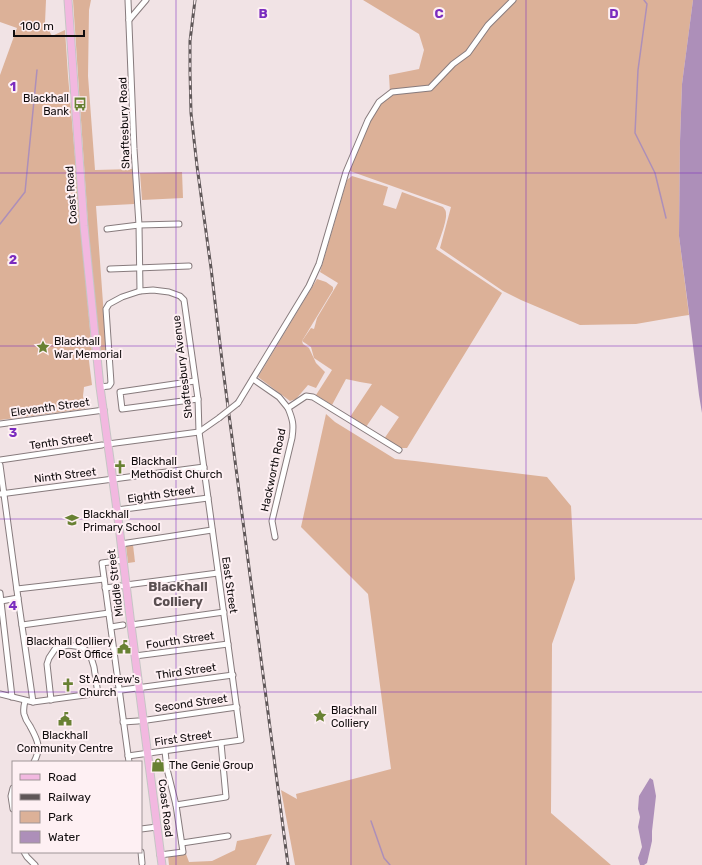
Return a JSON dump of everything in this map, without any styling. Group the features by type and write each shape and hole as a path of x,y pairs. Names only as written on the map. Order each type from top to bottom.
{"main road":[{"name":"Coast Road","path":"68,0 84,226 100,388"},
{"name":"Middle Street","path":"100,388 104,410 105,445 113,479 123,560 127,625 135,656 148,753"},
{"name":"Coast Road","path":"148,753 162,865"}],"street":[{"name":"Shaftesbury Road","path":"128,0 134,149 139,225 140,290"},
{"path":"129,20 146,0"},
{"path":"199,432 238,403 316,274 346,172 368,120 379,102 392,92 430,88 453,64 468,52 488,25 513,0"},
{"path":"107,229 139,225 179,224"},
{"path":"110,269 189,266"},
{"path":"100,388 109,386 111,383 106,309 109,304 122,296 140,290"},
{"name":"Shaftesbury Avenue","path":"140,290 169,292 180,296 184,300 198,399 199,432"},
{"path":"253,379 279,397 288,408 306,396 313,396 347,419 399,450"},
{"path":"195,381 120,392 122,409 198,399"},
{"name":"Hackworth Road","path":"275,537 272,521 294,427 288,408"},
{"name":"Eleventh Street","path":"0,424 104,410"},
{"name":"Tenth Street","path":"0,460 199,432"},
{"name":"East Street","path":"199,432 242,740"},
{"path":"0,465 2,493 33,702"},
{"name":"Ninth Street","path":"2,493 204,467"},
{"name":"Eighth Street","path":"117,510 208,498"},
{"path":"121,544 212,530"},
{"path":"123,560 102,563 129,761"},
{"path":"105,588 218,573"},
{"path":"17,589 104,579"},
{"path":"0,593 3,639 12,697"},
{"path":"1,601 18,598"},
{"path":"111,627 224,612"},
{"path":"22,625 109,613"},
{"path":"0,694 33,702 51,700 98,694 94,667 90,654 82,647 68,644 55,649 48,658 47,664 51,700"},
{"name":"Fourth Street","path":"135,656 228,644"},
{"name":"Third Street","path":"98,694 232,675"},
{"path":"25,701 24,715 37,738 39,747 35,761"},
{"name":"Second Street","path":"148,720 237,707"},
{"path":"124,722 138,721"},
{"name":"First Street","path":"128,756 242,740"},
{"path":"176,804 226,797 221,743"},
{"path":"160,855 183,852 176,804 167,768 165,751"},
{"path":"12,792 12,802"},
{"path":"142,829 157,827"},
{"path":"182,843 228,836"},
{"path":"25,853 35,865"},
{"path":"141,853 142,863"}],"green space":[{"path":"0,0 46,0 45,23 52,36 65,30 92,352 88,353 92,385 84,387 83,396 85,409 0,420 0,75 17,28 0,22"},
{"path":"73,0 91,0 89,10 88,76 95,170 133,169 134,204 96,206 106,355 101,355 91,270"},
{"path":"363,0 693,0 682,84 680,141 679,236 689,315 636,324 580,325 521,300 503,291 440,248 451,207 347,170 379,102 390,93 389,75 419,69 424,50 419,34"},
{"path":"182,172 183,198 142,200 140,173"},
{"path":"352,176 388,187 383,205 396,209 402,192 443,207 446,212 446,217 436,249 502,293 407,448 398,448 384,439 399,417 381,405 366,427 350,417 372,384 346,379 332,405 316,395 332,370 314,358 311,347 302,341 311,328 314,329 317,318 338,283 320,272 347,180"},
{"path":"317,279 326,282 333,287 333,290 302,341 303,344 309,348 316,363 325,372 316,388 308,385 296,399 290,401 258,377"},
{"path":"326,414 335,422 395,459 547,477 571,506 575,579 552,644 551,813 611,865 295,865 281,790 297,799 296,794 391,769 368,594 301,527"},
{"path":"133,545 135,562 128,563 126,546"},
{"path":"272,834 256,865 169,865 168,856 186,854 189,862 212,861 235,850 237,841"}],"water":[{"path":"693,0 702,0 702,413 679,236 682,84"},
{"path":"650,778 653,780 656,796 652,841 647,863 640,865 638,858 642,847 638,827 640,817 638,809 639,796"}],"waterway":[{"path":"644,0 647,4 638,70 635,133 655,173 666,218"},
{"path":"0,224 25,192 37,70"},
{"path":"371,821 384,858 390,865"}],"railway":[{"path":"195,0 190,41 191,113 288,865"}],"place":[{"name":"Blackhall Bank","path":"80,104"},
{"name":"Blackhall War Memorial","path":"43,347"},
{"name":"Blackhall Methodist Church","path":"120,467"},
{"name":"Blackhall Primary School","path":"72,520"},
{"name":"Blackhall Colliery Post Office","path":"124,647"},
{"name":"St Andrew's Church","path":"68,685"},
{"name":"Blackhall Colliery","path":"320,716"},
{"name":"Blackhall Community Centre","path":"65,719"},
{"name":"The Genie Group","path":"158,765"}],"district":[{"name":"Blackhall Colliery","path":"178,594"}]}
